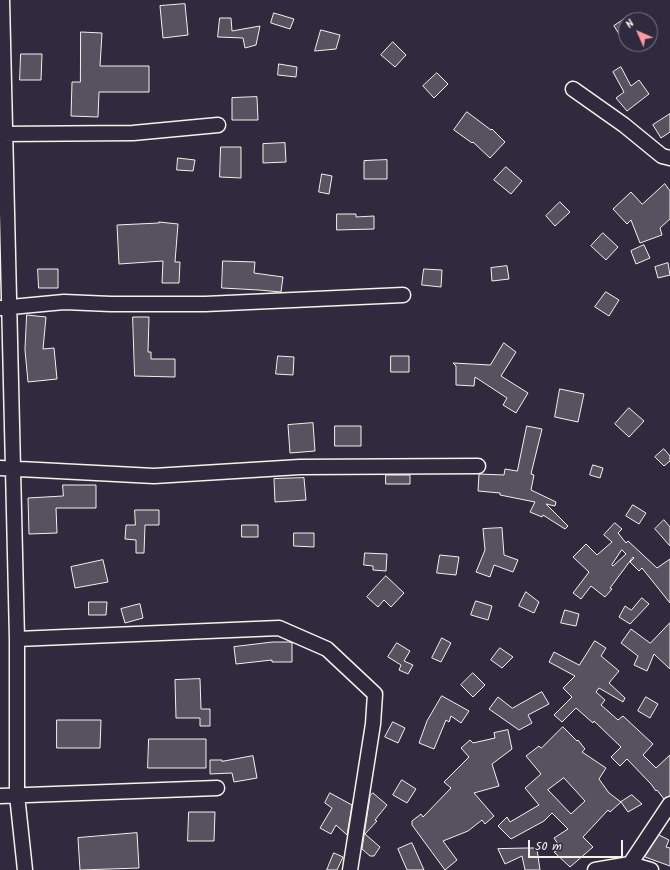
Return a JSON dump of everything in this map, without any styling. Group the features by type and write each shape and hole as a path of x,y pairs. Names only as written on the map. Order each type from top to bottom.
{"street":[{"path":"2,0 6,468 17,639 17,795 25,870"},
{"path":"574,89 624,124 662,156 670,158"},
{"path":"3,134 133,133 218,125"},
{"path":"5,308 64,302 111,304 205,304 403,295"},
{"path":"6,468 154,476 300,467 478,466"},
{"path":"17,639 279,628 327,648 375,694 373,724 350,870"},
{"path":"0,796 217,788"},
{"path":"630,864 670,804"},
{"path":"595,870 630,864 651,870"}],"building":[{"path":"185,4 188,35 163,38 160,6"},
{"path":"274,13 294,19 290,29 271,23"},
{"path":"220,18 231,18 232,31 260,26 256,45 245,48 243,38 218,37"},
{"path":"618,23 618,32 614,26"},
{"path":"321,30 340,35 336,49 315,51"},
{"path":"81,32 102,33 100,66 149,66 149,92 99,92 98,117 71,116 72,82 80,82"},
{"path":"393,42 406,55 395,67 381,55"},
{"path":"21,54 42,54 41,80 20,80"},
{"path":"279,64 297,67 296,77 278,75"},
{"path":"621,67 631,86 639,80 649,94 627,111 616,98 624,92 613,72"},
{"path":"437,73 448,84 434,98 423,86"},
{"path":"257,97 258,120 232,120 232,98"},
{"path":"467,112 491,130 492,129 505,142 490,158 473,142 472,143 454,130"},
{"path":"670,114 670,132 661,138 653,125"},
{"path":"285,143 286,162 263,163 263,144"},
{"path":"221,147 241,147 241,178 220,177"},
{"path":"178,158 195,160 193,171 177,170"},
{"path":"387,160 387,179 364,179 364,161"},
{"path":"506,167 522,181 511,194 494,180"},
{"path":"322,174 332,176 329,194 319,192"},
{"path":"665,184 670,191 670,219 660,228 662,235 640,243 631,220 627,224 613,209 631,192 642,204"},
{"path":"560,202 570,212 555,226 546,216"},
{"path":"337,214 356,214 356,217 374,216 374,229 337,230"},
{"path":"159,222 178,224 175,262 180,262 179,283 162,283 163,261 119,264 117,225"},
{"path":"603,233 618,247 606,260 591,246"},
{"path":"644,245 650,258 636,264 631,251"},
{"path":"223,261 255,262 254,273 283,277 281,292 222,288"},
{"path":"668,263 670,275 658,278 655,267"},
{"path":"507,266 509,279 492,281 491,268"},
{"path":"38,269 58,269 58,288 39,288"},
{"path":"424,269 442,270 441,287 422,285"},
{"path":"606,292 619,300 609,316 595,307"},
{"path":"27,315 46,317 43,349 54,348 57,379 28,382 25,350"},
{"path":"133,317 149,317 148,352 151,352 151,359 175,359 175,377 135,376"},
{"path":"504,343 516,352 501,376 528,393 516,413 503,405 507,398 475,377 474,386 456,385 456,366 453,363 490,365"},
{"path":"278,356 294,357 293,375 276,374"},
{"path":"391,356 409,356 409,372 391,372"},
{"path":"560,389 584,394 578,422 555,417"},
{"path":"629,408 644,421 629,437 615,424"},
{"path":"313,423 315,451 290,453 288,425"},
{"path":"335,426 361,426 361,446 335,446"},
{"path":"527,426 542,429 531,474 534,475 531,490 556,502 555,506 546,504 568,526 565,529 543,515 542,517 530,512 535,502 500,495 500,493 478,491 479,474 504,475 505,469 517,471"},
{"path":"664,449 670,456 670,461 664,466 655,457"},
{"path":"593,465 603,468 600,478 590,475"},
{"path":"386,475 410,475 410,484 386,484"},
{"path":"304,478 306,500 275,502 274,479"},
{"path":"63,485 96,485 96,508 56,508 57,533 29,534 28,498 63,496"},
{"path":"633,505 646,513 639,524 626,516"},
{"path":"135,510 159,510 159,525 145,525 144,553 136,553 136,540 125,539 126,525 135,525"},
{"path":"664,520 670,527 670,546 655,529"},
{"path":"615,523 622,529 618,533 626,543 628,541 657,568 670,559 670,603 642,568 639,571 630,562 634,558 633,557 605,597 591,586 581,599 573,593 589,572 573,557 586,544 597,555 612,542 604,535","holes":["622,550 626,554 613,566 612,565"]},
{"path":"242,525 258,525 258,537 242,537"},
{"path":"502,528 504,555 518,560 513,572 494,565 490,577 476,572 485,550 483,529"},
{"path":"294,533 314,533 314,547 294,546"},
{"path":"365,553 387,554 386,571 373,570 373,566 364,565"},
{"path":"440,555 459,557 456,575 437,573"},
{"path":"103,560 108,582 75,588 71,567"},
{"path":"386,576 404,593 391,607 384,600 378,607 367,597"},
{"path":"526,592 539,602 534,613 519,606"},
{"path":"642,598 649,604 630,624 619,617 625,606 631,610"},
{"path":"476,601 492,606 488,620 471,615"},
{"path":"89,602 107,602 106,615 89,615"},
{"path":"140,604 143,618 125,623 121,609"},
{"path":"565,610 579,614 576,626 561,623"},
{"path":"670,623 670,669 654,654 647,671 634,665 638,656 621,643 631,629 650,643"},
{"path":"442,638 451,643 441,662 432,658"},
{"path":"595,641 606,648 601,656 619,671 609,683 625,698 623,702 599,688 596,692 605,700 601,705 618,720 623,716 653,744 643,755 656,768 670,755 670,796 664,799 627,759 620,766 611,757 621,747 594,721 593,723 576,708 562,722 554,715 572,697 563,688 575,676 549,662 554,652 579,665"},
{"path":"273,642 292,643 292,662 272,662 272,660 236,664 234,647"},
{"path":"397,643 410,651 404,661 413,665 408,674 399,670 401,665 388,657"},
{"path":"500,648 513,657 502,668 491,660"},
{"path":"473,673 485,685 473,697 461,685"},
{"path":"200,679 201,709 210,709 210,726 200,726 200,718 176,718 175,680"},
{"path":"542,692 549,704 528,715 532,723 519,730 489,709 498,697 512,708"},
{"path":"442,696 469,711 461,723 451,716 449,722 446,720 434,749 419,743 427,721"},
{"path":"646,697 658,704 650,718 638,711"},
{"path":"57,720 101,720 100,748 57,748"},
{"path":"393,722 405,728 398,743 385,737"},
{"path":"563,727 577,741 578,740 585,749 582,752 606,768 599,779 609,793 621,802 610,812 608,810 583,837 593,847 570,867 554,852 561,849 554,838 568,829 552,813 544,821 511,839 498,826 507,817 510,822 539,805 525,788 541,774 526,756 539,746 541,748","holes":["564,778 585,801 571,814 548,790"]},
{"path":"508,730 512,749 492,764 499,786 474,793 494,816 485,824 482,820 468,831 443,841 457,860 445,870 412,825 412,821 421,814 423,817 451,788 444,782 469,757 461,748 470,740 473,743 495,738 494,733"},
{"path":"149,739 206,739 206,768 148,768"},
{"path":"253,756 257,778 234,782 232,773 210,774 210,760 222,761"},
{"path":"402,780 416,789 407,803 393,795"},
{"path":"330,793 352,805 347,835 336,825 331,834 320,828 332,808 325,803"},
{"path":"373,793 387,805 375,820 377,821 365,834 380,847 374,856 370,856 362,849 370,796"},
{"path":"632,795 642,804 628,812 621,802"},
{"path":"189,812 215,812 214,841 188,841"},
{"path":"137,833 139,868 80,870 78,838"},
{"path":"659,835 669,840 666,847 670,848 670,866 645,857"},
{"path":"412,843 424,870 407,870 398,849"},
{"path":"540,848 537,849 540,870 525,870 522,856 505,864 498,849"},
{"path":"334,853 343,857 337,870 327,870"}]}
